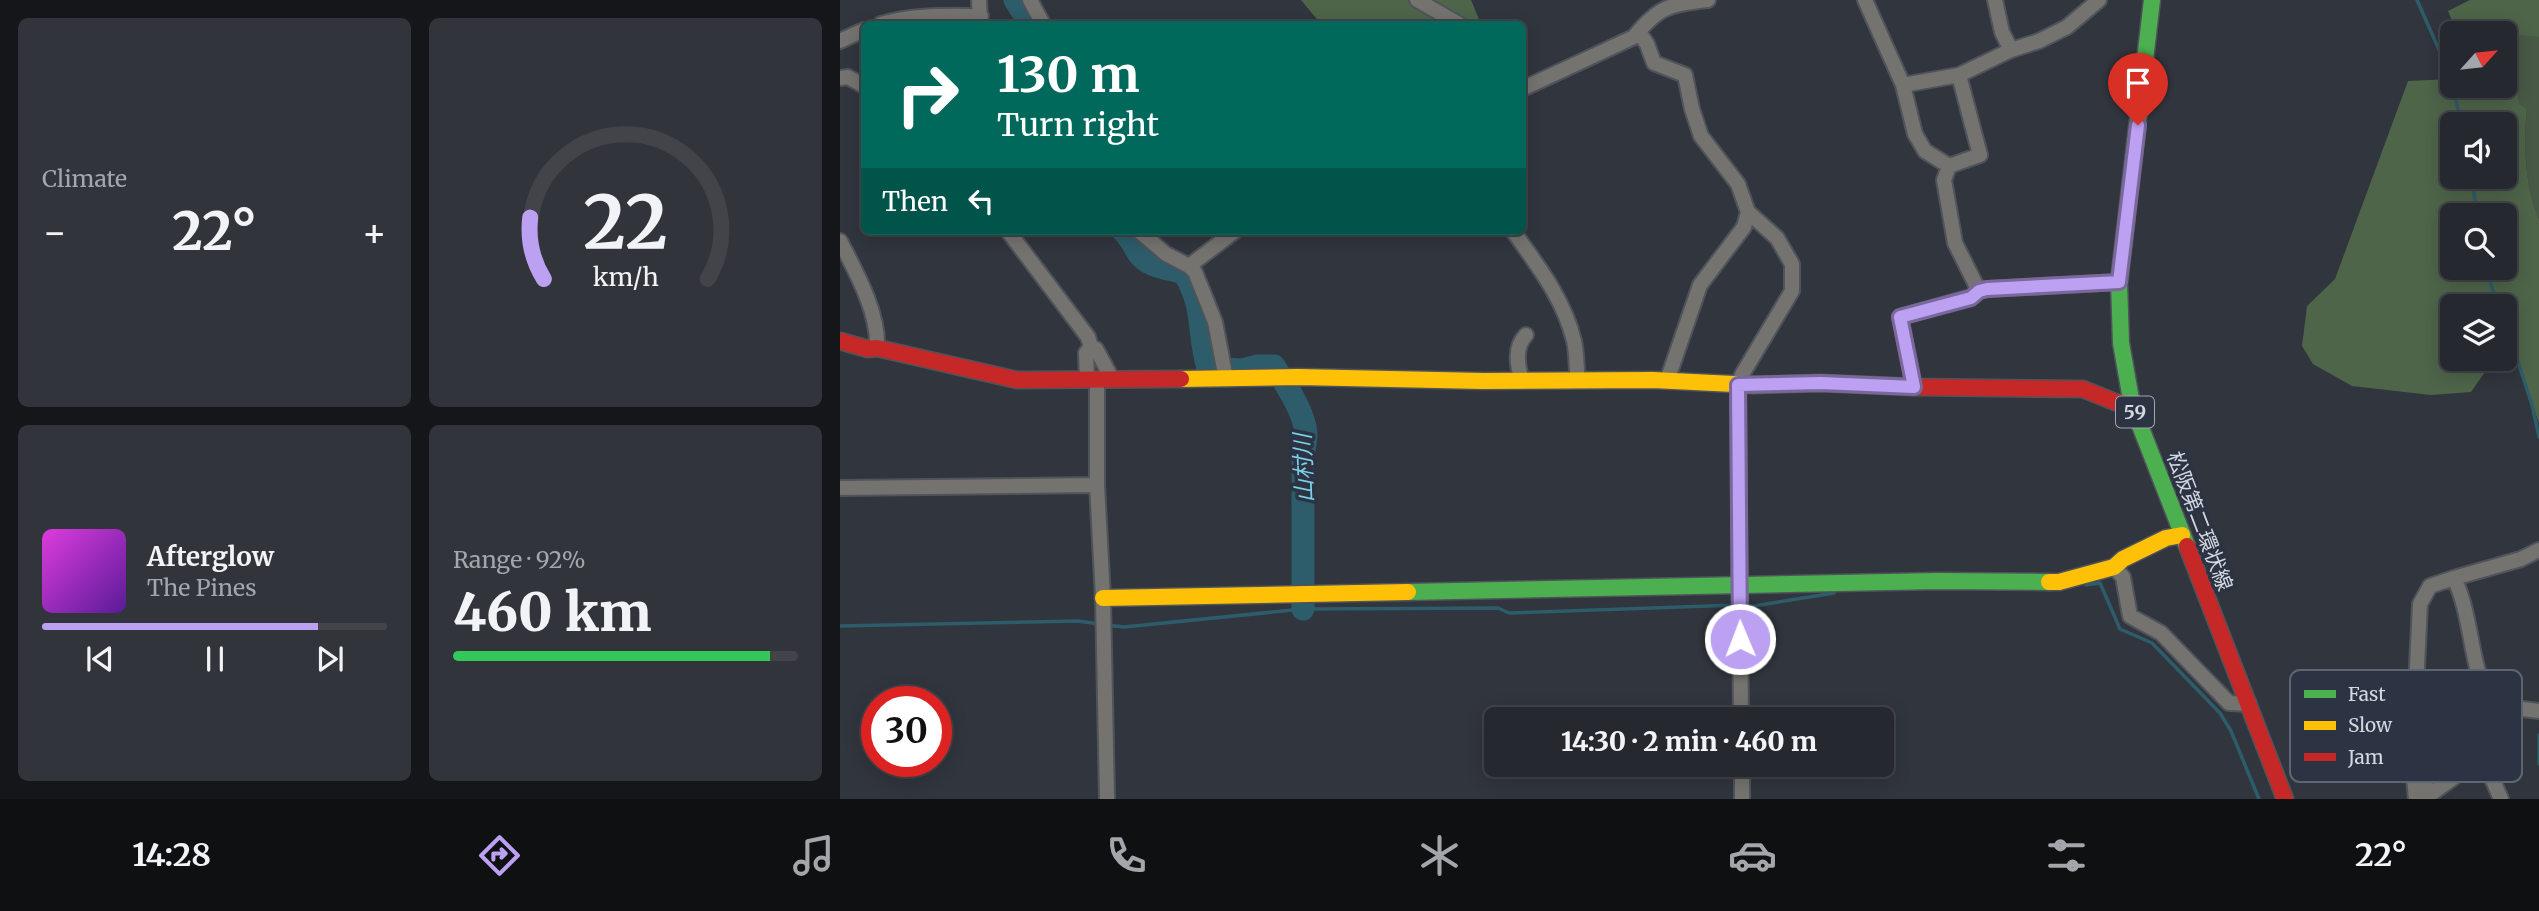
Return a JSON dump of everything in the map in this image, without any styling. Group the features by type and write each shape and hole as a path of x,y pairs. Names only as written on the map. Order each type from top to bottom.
{"street":[{"path":"891,21 930,14 980,20 979,0"},
{"path":"1030,0 1041,21"},
{"path":"1417,0 1453,21"},
{"path":"1526,87 1634,37 1655,13 1676,4 1708,0"},
{"path":"1865,0 1903,85 1915,134 1925,151 1949,166"},
{"path":"1995,0 2002,32 2011,50"},
{"path":"1903,85 1959,75 2011,50 2039,41 2067,27 2099,0"},
{"name":"松阪第二環状線","path":"2152,0 2119,282 2118,317 2122,363 2133,405 2285,799"},
{"path":"840,41 861,31"},
{"path":"1639,32 1654,63 1685,75 1701,136 1738,184 1748,212 1777,238 1792,264 1792,291 1742,373 1738,385 1741,707"},
{"path":"1949,166 1980,155 1959,75"},
{"path":"840,78 848,77 861,84"},
{"path":"1949,166 1944,180 1955,243 1979,291"},
{"path":"1667,381 1700,285 1744,227 1748,212"},
{"path":"1011,235 1088,337 1091,347 1096,349 1109,373 1092,380"},
{"path":"1144,235 1166,254 1189,265 1195,272 1215,323 1226,379"},
{"path":"1189,265 1230,235"},
{"path":"1516,235 1549,282 1565,313 1575,344 1578,380"},
{"path":"840,241 860,279 878,335 877,348"},
{"path":"1914,387 1900,317 1971,298 1979,291 2119,282"},
{"path":"1522,380 1518,370 1518,350 1519,342 1526,335"},
{"path":"840,341 1017,380 1578,380 1738,385 1821,383 2083,389 2115,402 2133,405"},
{"path":"1091,347 1086,353 1092,380 1103,598 1107,799"},
{"path":"840,488 1097,485"},
{"path":"1103,598 1937,581 2059,582 2114,567 2123,559 2166,538 2182,535"},
{"path":"2417,670 2420,604 2430,586 2521,559 2538,550"},
{"path":"2114,567 2123,577 2130,616 2161,633 2229,703 2249,704"},
{"path":"2454,578 2464,609 2477,670"},
{"path":"1742,777 1742,799"},
{"path":"2494,782 2501,799"}],"green space":[{"path":"1301,0 1471,0 1480,21 1318,21"},
{"path":"2470,0 2539,0 2539,37 2517,35 2517,21 2452,21 2448,11"},
{"path":"2517,34 2539,37 2539,219 2526,165 2527,109 2519,103"},
{"path":"2440,80 2440,98 2517,98 2517,87 2519,103 2527,109 2526,165 2539,219 2539,424 2517,356 2517,294 2440,294 2440,371 2486,371 2471,392 2431,395 2352,386 2313,364 2302,346 2307,306 2335,279 2408,81"}],"waterway":[{"name":"山村川","path":"1015,0 1028,21"},
{"path":"2417,0 2440,52"},
{"path":"2456,98 2458,112"},
{"path":"2473,189 2476,203"},
{"name":"山村川","path":"1126,235 1143,259 1184,273 1195,298 1208,368 1242,370 1257,366 1274,366 1298,408 1306,434 1303,457 1303,609"},
{"path":"2490,280 2494,294"},
{"path":"2517,359 2539,437"},
{"path":"2086,585 2100,583 2120,629 2152,643 2220,713 2231,731 2259,799"},
{"path":"1744,605 1754,606 1834,593"},
{"path":"1106,625 1124,627 1303,609 1498,608 1509,613 1737,605"},
{"path":"840,626 1078,621 1099,624"},
{"path":"2539,735 2539,764"}],"traffic: fast":[{"path":"2152,0 2119,282 2121,343 2132,405 2187,546"},
{"path":"1408,592 1937,581 2049,582"}],"traffic: slow":[{"path":"1181,379 1298,377 1483,381 1653,380 1754,385"},
{"path":"2049,582 2059,582 2114,567 2123,559 2166,538 2182,535"},
{"path":"1103,598 1408,592"}],"traffic: jam":[{"path":"840,341 1017,380 1181,379"},
{"path":"1754,385 1821,383 2083,389 2115,402 2132,405"},
{"path":"2187,546 2285,799"}],"route":[{"path":"1740,639 1738,385 1821,383 1914,387 1900,317 1971,298 1979,291 1987,289 2119,282 2138,125"}]}
